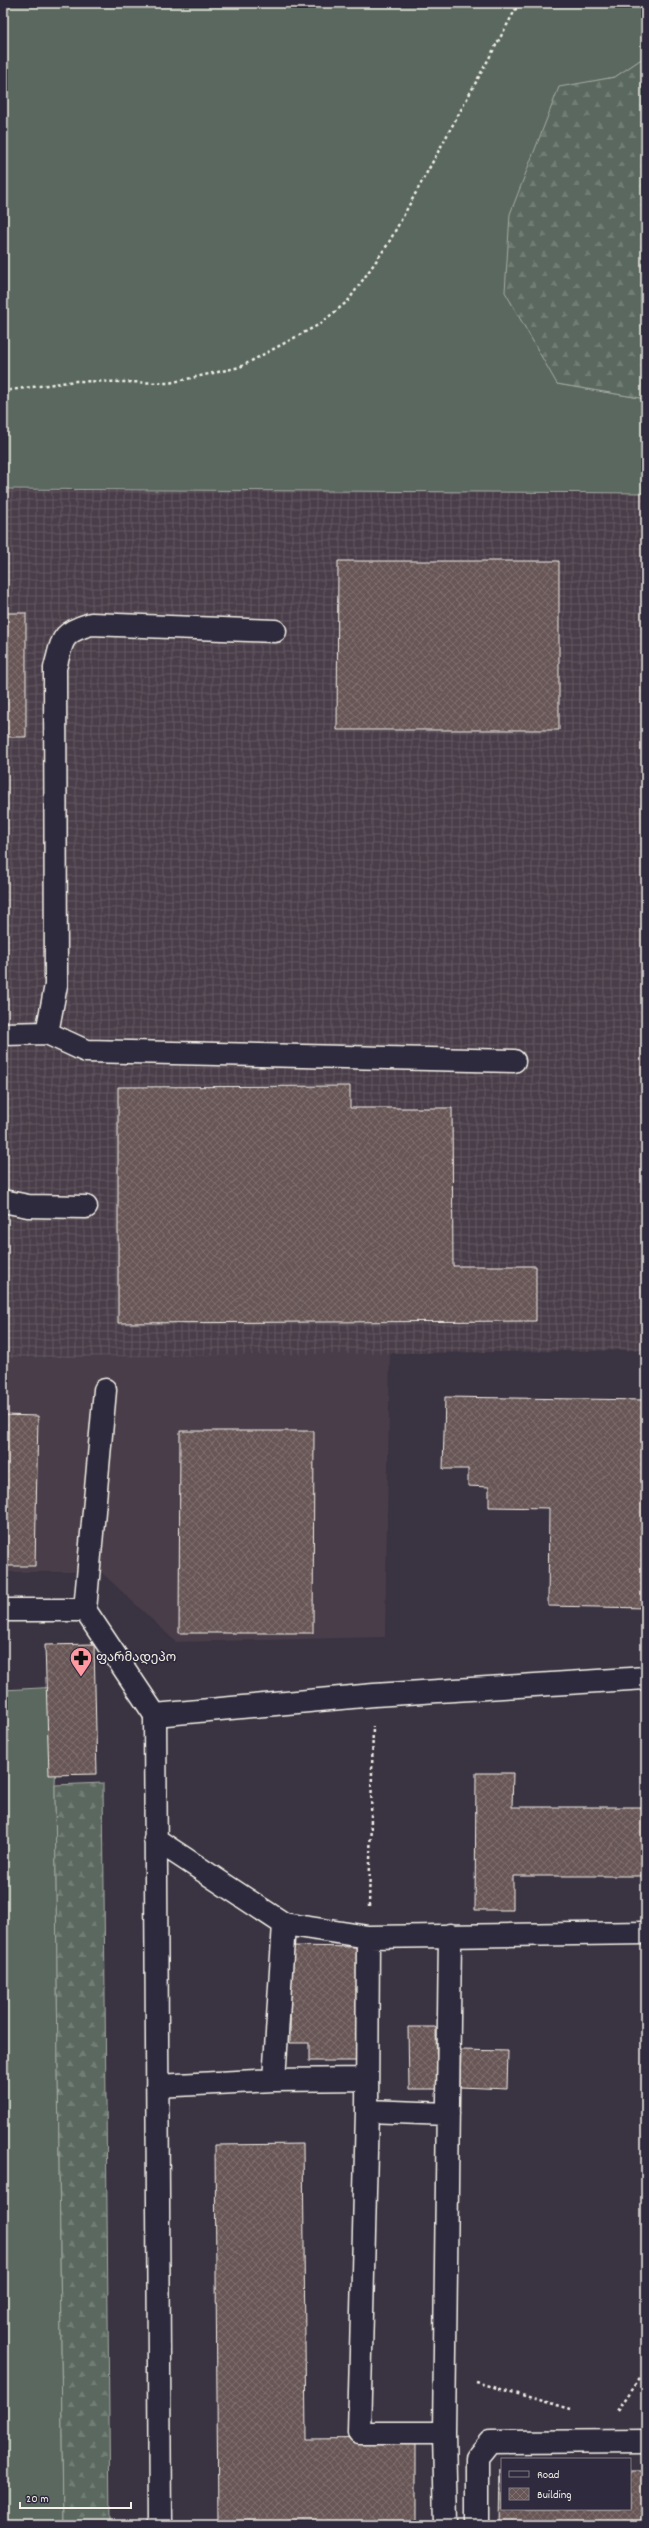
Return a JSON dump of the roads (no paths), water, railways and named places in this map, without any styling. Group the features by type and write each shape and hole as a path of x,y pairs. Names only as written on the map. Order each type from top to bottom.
{"street":[{"path":"47,1033 56,985 55,668 63,639 71,630 90,624 275,631"},
{"path":"3,1034 47,1033 86,1051 514,1061"},
{"path":"3,1201 28,1206 86,1208"},
{"path":"105,1390 85,1610 155,1715 160,2525"},
{"path":"3,1610 85,1610"},
{"path":"155,1715 374,1695 646,1678"},
{"path":"155,1839 284,1924 368,1937 646,1933"},
{"path":"274,2080 284,1924"},
{"path":"446,2525 444,2433 450,1935"},
{"path":"368,1937 367,2112 359,2433 444,2433"},
{"path":"157,2086 274,2080 367,2079"},
{"path":"367,2112 448,2114"},
{"path":"477,2525 478,2458 490,2442 646,2441"}],"place":[{"name":"ფარმადეპო","path":"81,1678"}]}
